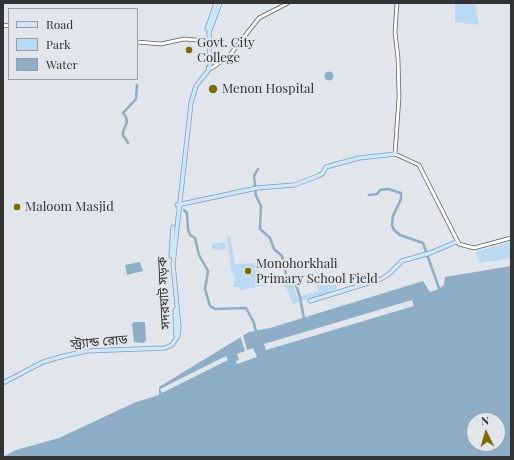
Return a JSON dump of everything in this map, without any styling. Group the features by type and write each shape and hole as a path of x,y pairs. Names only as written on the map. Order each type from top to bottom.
{"main road":[{"path":"209,68 208,23 216,3"},
{"path":"208,41 210,26 220,3"},
{"name":"সদরঘাট সড়ক","path":"176,339 179,327 173,264 178,204 191,101 196,86 209,68"},
{"path":"178,204 256,188 294,185 318,176 323,173 326,167 359,158 395,154"},
{"path":"310,301 381,279 390,274 402,261 430,254 456,242"},
{"name":"স্ট্র্যান্ড রোড","path":"3,383 44,362 74,353 86,351 165,348 172,345 176,339"}],"street":[{"path":"209,68 229,56 259,18 288,3"},
{"path":"397,3 395,32 398,58 399,97 395,154 419,165 456,242 466,247 474,248 511,238"},
{"path":"138,42 161,44 184,39 208,41"}],"green space":[{"path":"455,3 475,3 479,25 455,22"},
{"path":"230,236 235,264 255,263 260,283 275,281 281,277 293,285 297,297 319,291 316,285 334,280 337,290 293,304 286,287 277,283 240,290 239,287 233,287 235,279 231,270 227,237"},
{"path":"225,242 226,249 212,250 212,244"},
{"path":"511,242 511,258 480,263 475,252"}],"water":[{"path":"329,71 334,76 329,81 324,76"},
{"path":"140,262 143,271 127,275 125,265"},
{"path":"511,266 511,457 3,457 16,450 59,438 136,402 159,395 159,387 249,332 270,328 423,281 430,292 439,289 444,285 445,277"},
{"path":"134,322 145,322 146,341 143,343 134,342 132,324"}],"pier":[{"path":"412,300 414,306 266,350 264,344"},
{"path":"243,335 247,350 253,348 257,357 237,364 236,361 239,360 237,354 245,351 240,336"},
{"path":"226,356 228,360 162,393 160,389"}],"waterway":[{"path":"128,143 123,135 127,122 123,113 136,99 137,85"},
{"path":"258,169 254,176 256,196 261,206 260,229 270,238 274,249 282,256 288,279 296,285 304,319"},
{"path":"369,195 377,194 380,190 388,189 401,193 401,199 393,216 392,225 394,230 400,235 423,243 440,291"},
{"path":"184,210 187,213 190,235 195,238 199,255 208,271 205,289 210,306 215,309 246,308 254,323 256,332"}],"place":[{"name":"Govt. City College","path":"189,50"},
{"name":"Menon Hospital","path":"213,89"},
{"name":"Maloom Masjid","path":"17,207"},
{"name":"Monohorkhali Primary School Field","path":"248,271"}]}
